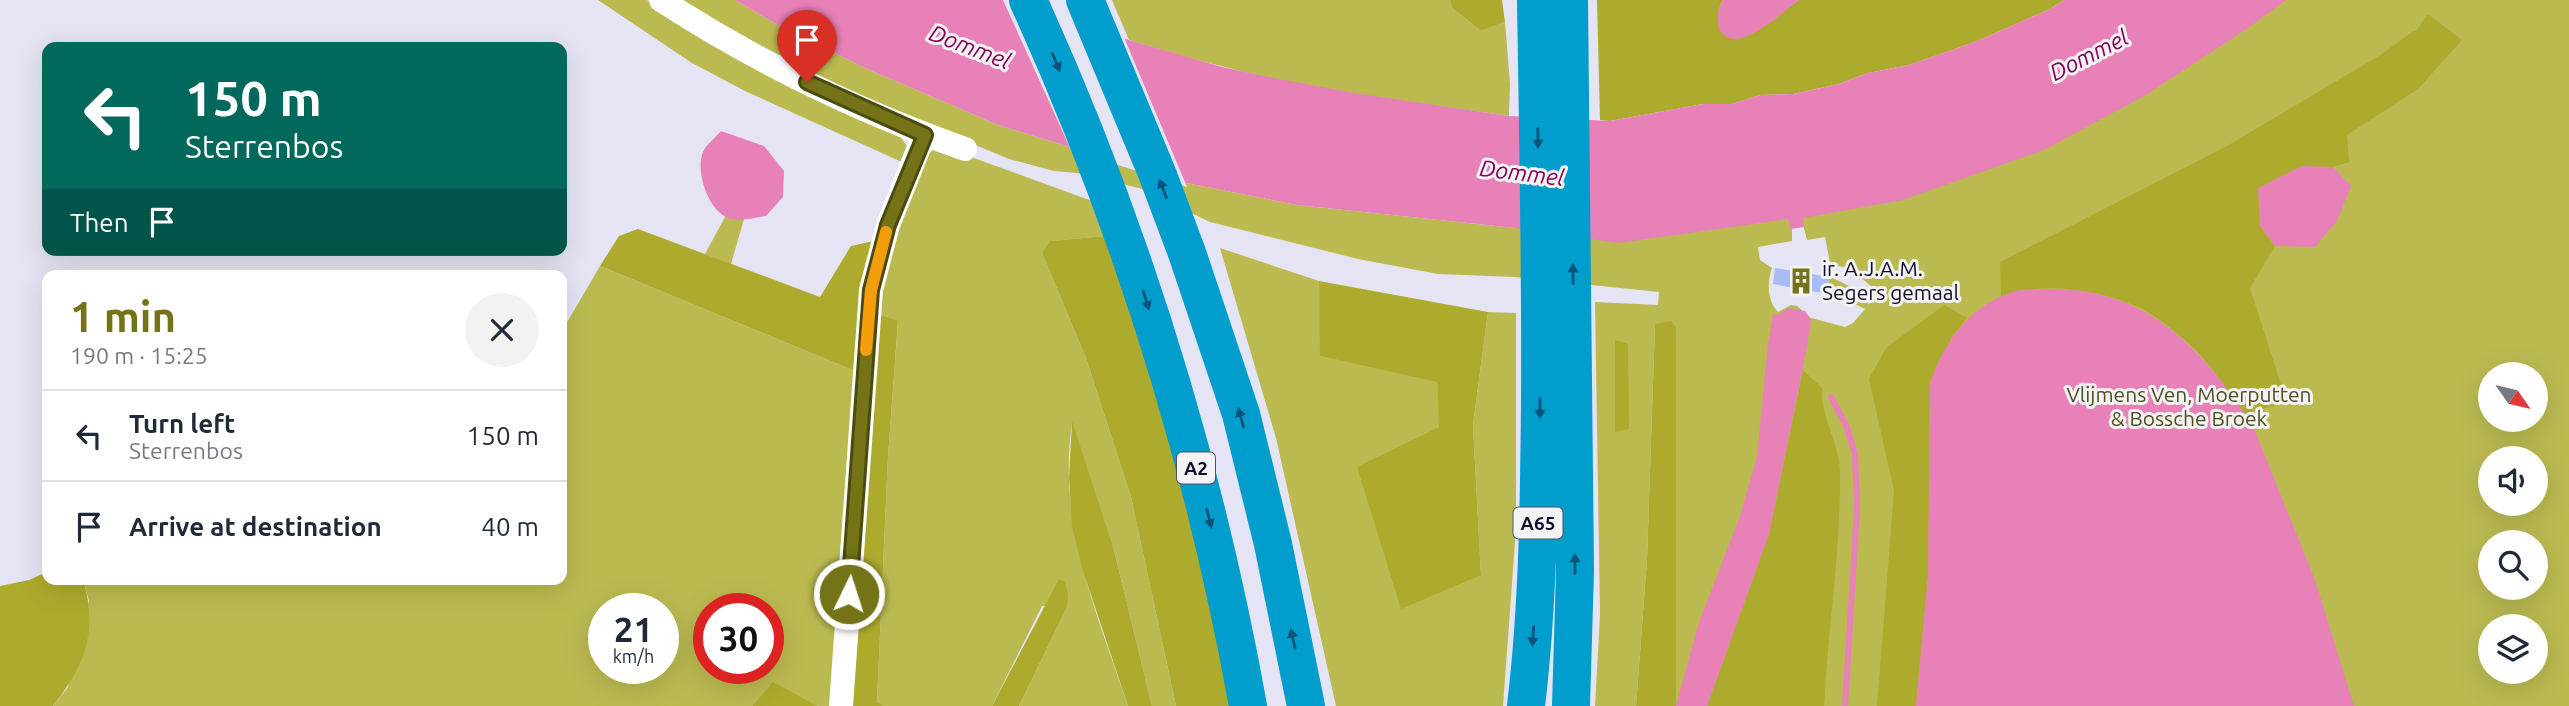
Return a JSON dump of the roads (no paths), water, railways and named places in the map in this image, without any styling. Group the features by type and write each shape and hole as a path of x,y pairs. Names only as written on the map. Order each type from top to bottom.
{"highway":[{"name":"A2","path":"1028,0 1091,147 1125,235 1193,456 1216,545 1248,706"},
{"path":"1085,0 1157,173 1187,253 1241,415 1273,544 1306,706"},
{"name":"A65","path":"1518,0 1554,71"},
{"name":"A65","path":"1536,0 1554,71"},
{"name":"A65","path":"1569,0 1554,71 1557,341 1575,571 1571,706"},
{"name":"A65","path":"1526,706 1534,631 1538,524 1557,341"}],"street":[{"path":"661,0 807,82 925,135 965,149"},
{"path":"841,706 871,290 888,225 925,135"}],"water":[{"name":"Dommel","path":"735,0 1014,0 1068,22 1222,67 1269,77 1354,93 1509,116 1610,121 1703,104 1732,104 1760,95 1793,94 1839,84 1868,73 1909,65 1975,42 2050,9 2064,0 2286,0 2146,95 2044,150 1903,200 1803,218 1804,227 1790,229 1788,219 1618,243 1515,228 1297,205 1186,183 998,125 865,68 778,25"},
{"path":"1723,0 1799,0 1760,29 1738,39 1728,38 1719,29 1718,16"},
{"path":"721,131 764,146 784,171 783,197 766,216 742,220 728,218 721,214 709,199 702,179 701,160 704,149"},
{"path":"2302,166 2333,167 2351,186 2337,221 2315,247 2275,246 2260,226 2258,188"},
{"path":"2052,289 2086,292 2117,300 2145,312 2193,349 2234,398 2253,426 2315,580 2354,706 1916,706 1928,577 1930,383 1951,339 1971,316 1997,298 2018,291"},
{"path":"1788,308 1805,311 1811,320 1769,534 1707,706 1676,706 1699,622 1739,519 1757,457 1773,314 1778,315"}],"waterway":[{"path":"1831,397 1846,425 1855,454 1857,509 1845,706"}],"place":[{"name":"ir. A.J.A.M. Segers gemaal","path":"1801,281"}],"park label":[{"name":"Vlijmens Ven, Moerputten & Bossche Broek","path":"2189,407"}]}
